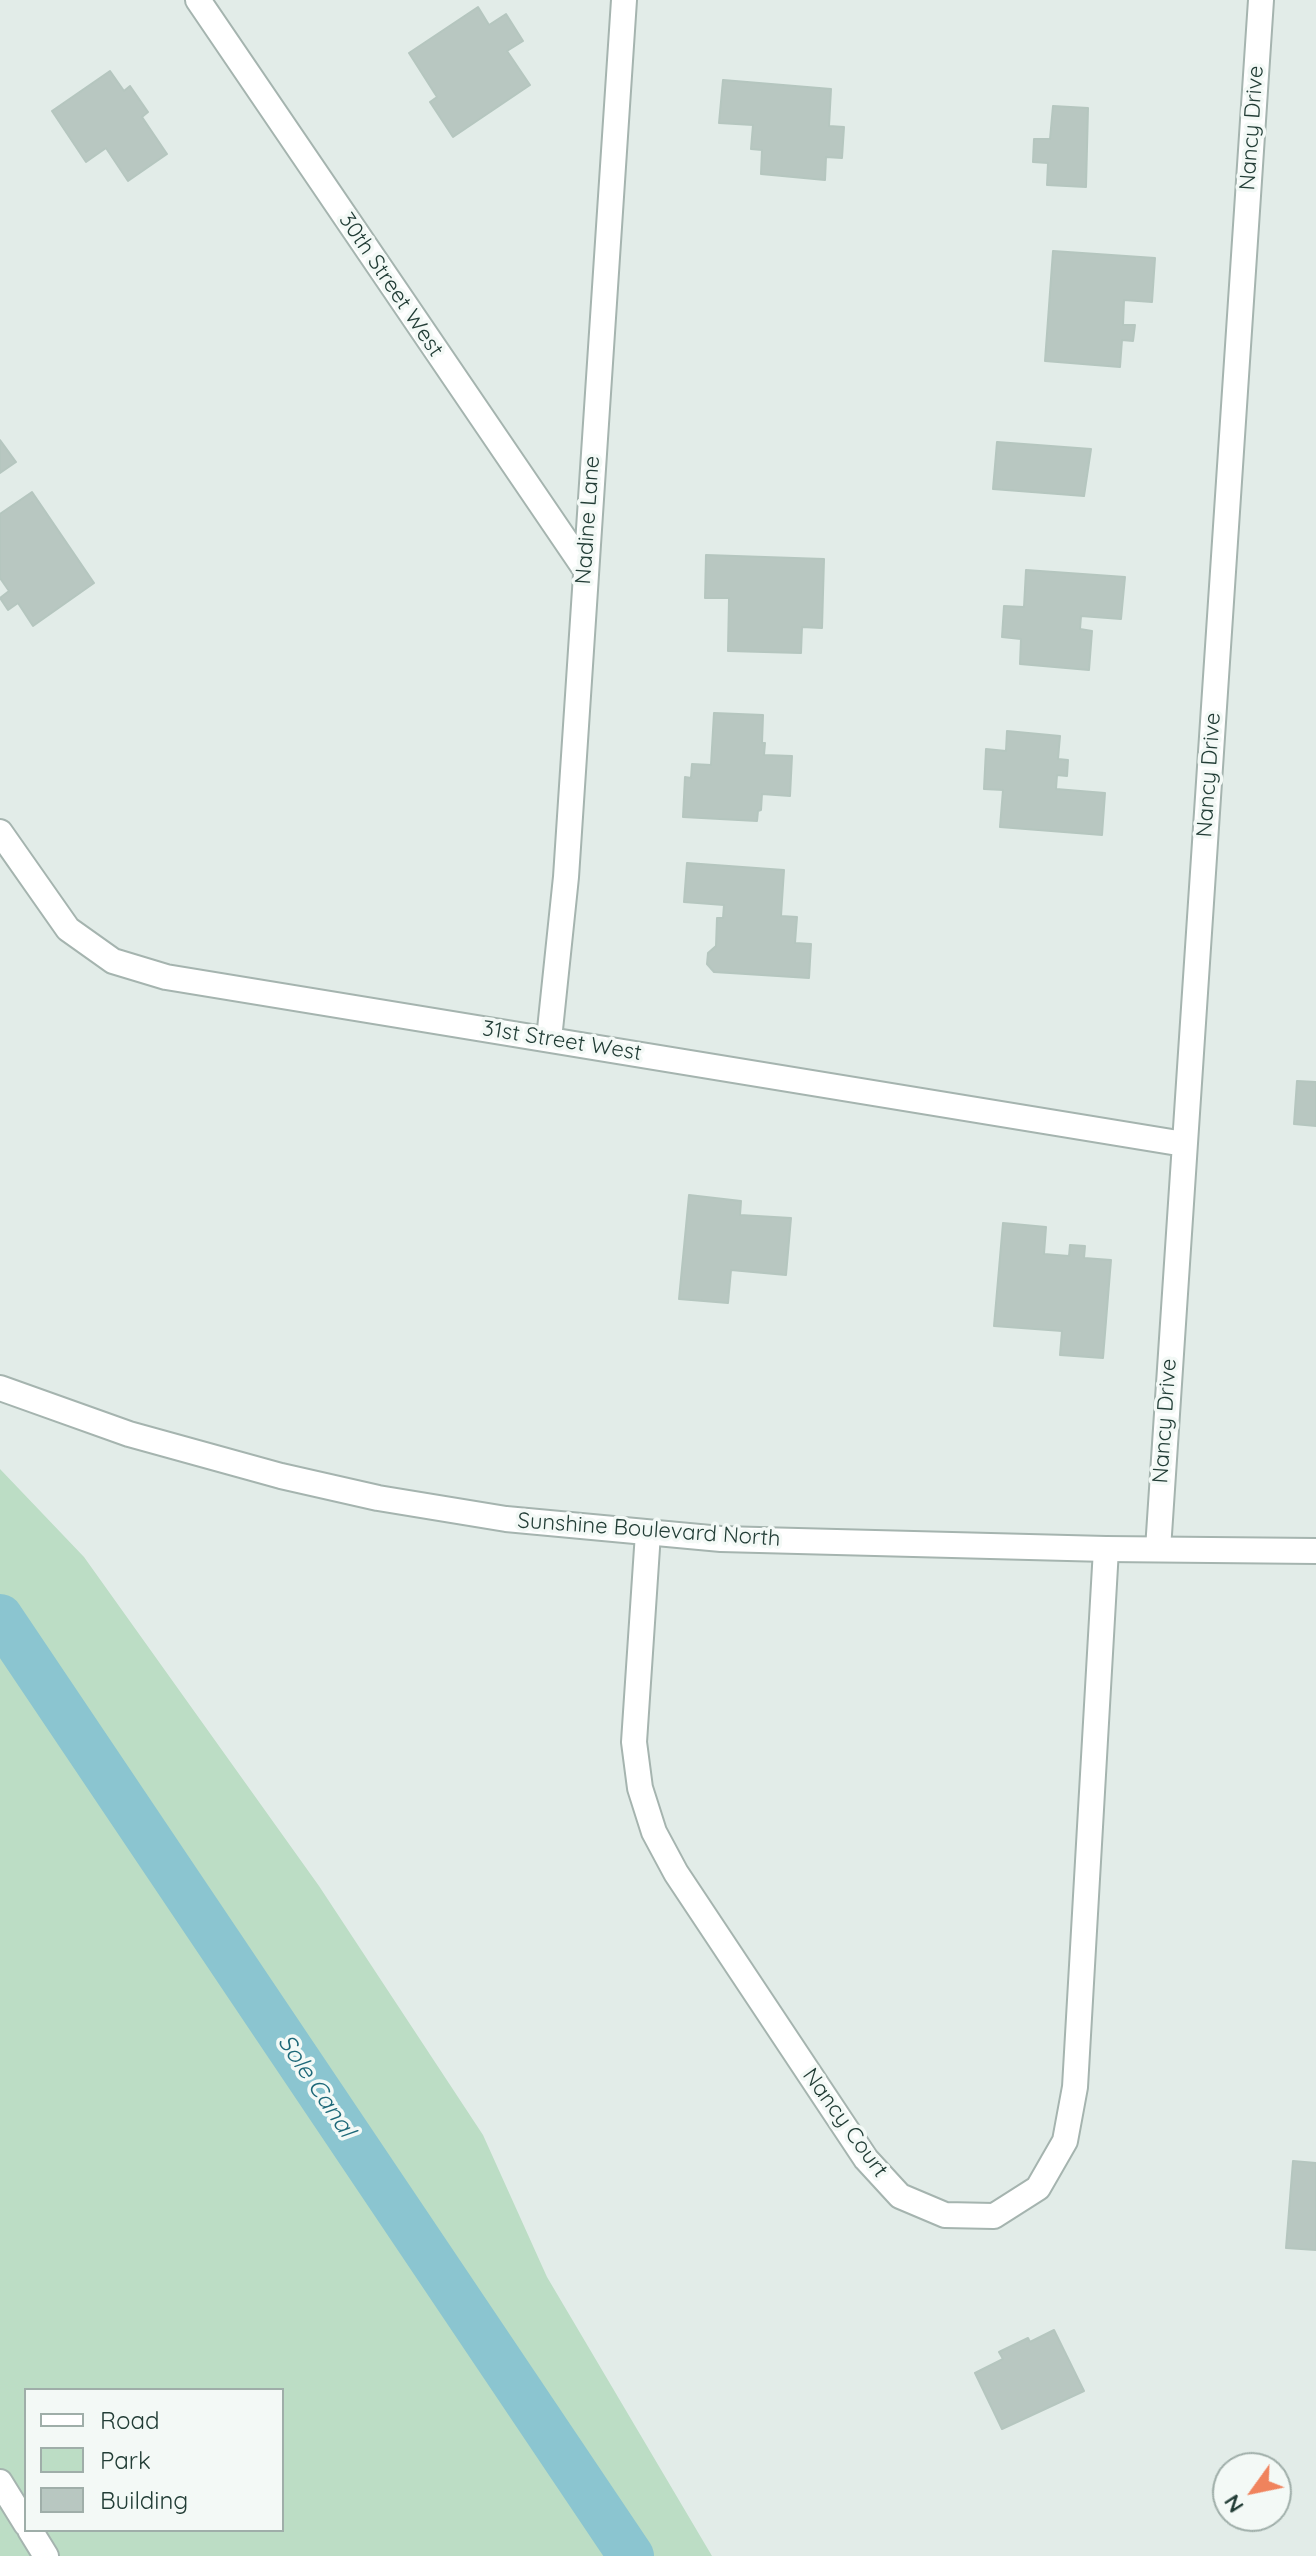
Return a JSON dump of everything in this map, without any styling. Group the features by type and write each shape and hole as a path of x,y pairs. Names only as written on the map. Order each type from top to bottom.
{"street":[{"name":"30th Street West","path":"198,0 585,569"},
{"name":"Nadine Lane","path":"549,1039 566,877 624,0"},
{"name":"Nancy Drive","path":"1158,1549 1261,0"},
{"name":"31st Street West","path":"0,832 68,929 113,961 166,977 1184,1144"},
{"name":"Sunshine Boulevard North","path":"0,1388 129,1434 281,1476 378,1498 506,1519 721,1539 1316,1551"},
{"name":"Nancy Court","path":"648,1533 634,1742 640,1788 654,1832 676,1873 866,2159 900,2196 945,2215 994,2216 1038,2188 1065,2141 1075,2087 1106,1549"},
{"path":"0,2482 24,2521"},
{"path":"31,2532 46,2556"}],"green space":[{"path":"0,1469 84,1557 319,1886 483,2135 547,2277 712,2556 0,2556"}],"building":[{"path":"478,7 489,25 506,14 523,41 507,51 530,85 453,137 430,102 437,97 409,53"},
{"path":"110,71 124,91 130,86 148,112 142,117 167,154 128,181 106,148 86,162 52,111"},
{"path":"723,80 831,89 829,126 844,127 842,158 826,157 825,180 761,174 762,150 751,149 753,125 719,123"},
{"path":"1053,106 1088,108 1086,187 1047,185 1048,163 1033,162 1034,139 1050,139"},
{"path":"1053,251 1155,258 1152,302 1124,300 1123,325 1135,325 1133,341 1122,340 1120,367 1045,361"},
{"path":"0,440 16,462 0,473"},
{"path":"997,442 1091,449 1084,496 993,489"},
{"path":"32,492 94,583 33,626 18,603 8,610 0,598 9,591 0,578 0,514"},
{"path":"706,555 824,559 822,628 802,627 801,653 728,651 729,598 705,598"},
{"path":"1026,570 1125,577 1121,619 1081,616 1080,629 1092,631 1089,670 1020,664 1021,639 1002,637 1004,606 1024,607"},
{"path":"714,713 763,715 764,755 792,756 790,796 762,794 757,821 683,817 685,777 691,778 692,764 711,765"},
{"path":"1007,731 1060,736 1058,759 1068,760 1067,776 1057,775 1056,789 1105,793 1102,835 1000,827 1003,790 984,789 986,749 1006,751"},
{"path":"687,863 784,870 781,916 797,917 795,943 811,944 809,978 714,972 707,964 708,953 716,946 717,918 723,918 724,905 684,902"},
{"path":"1297,1081 1316,1082 1316,1126 1294,1124"},
{"path":"689,1195 741,1201 740,1215 791,1218 786,1275 731,1270 728,1303 679,1299"},
{"path":"1003,1223 1046,1227 1044,1254 1069,1256 1070,1245 1085,1246 1084,1258 1111,1260 1103,1358 1060,1355 1062,1331 994,1326"},
{"path":"1293,2161 1316,2163 1316,2250 1286,2248"},
{"path":"1054,2330 1084,2391 1002,2429 975,2373 1003,2359 999,2352"}],"waterway":[{"name":"Sole Canal","path":"0,1617 631,2556"}]}
